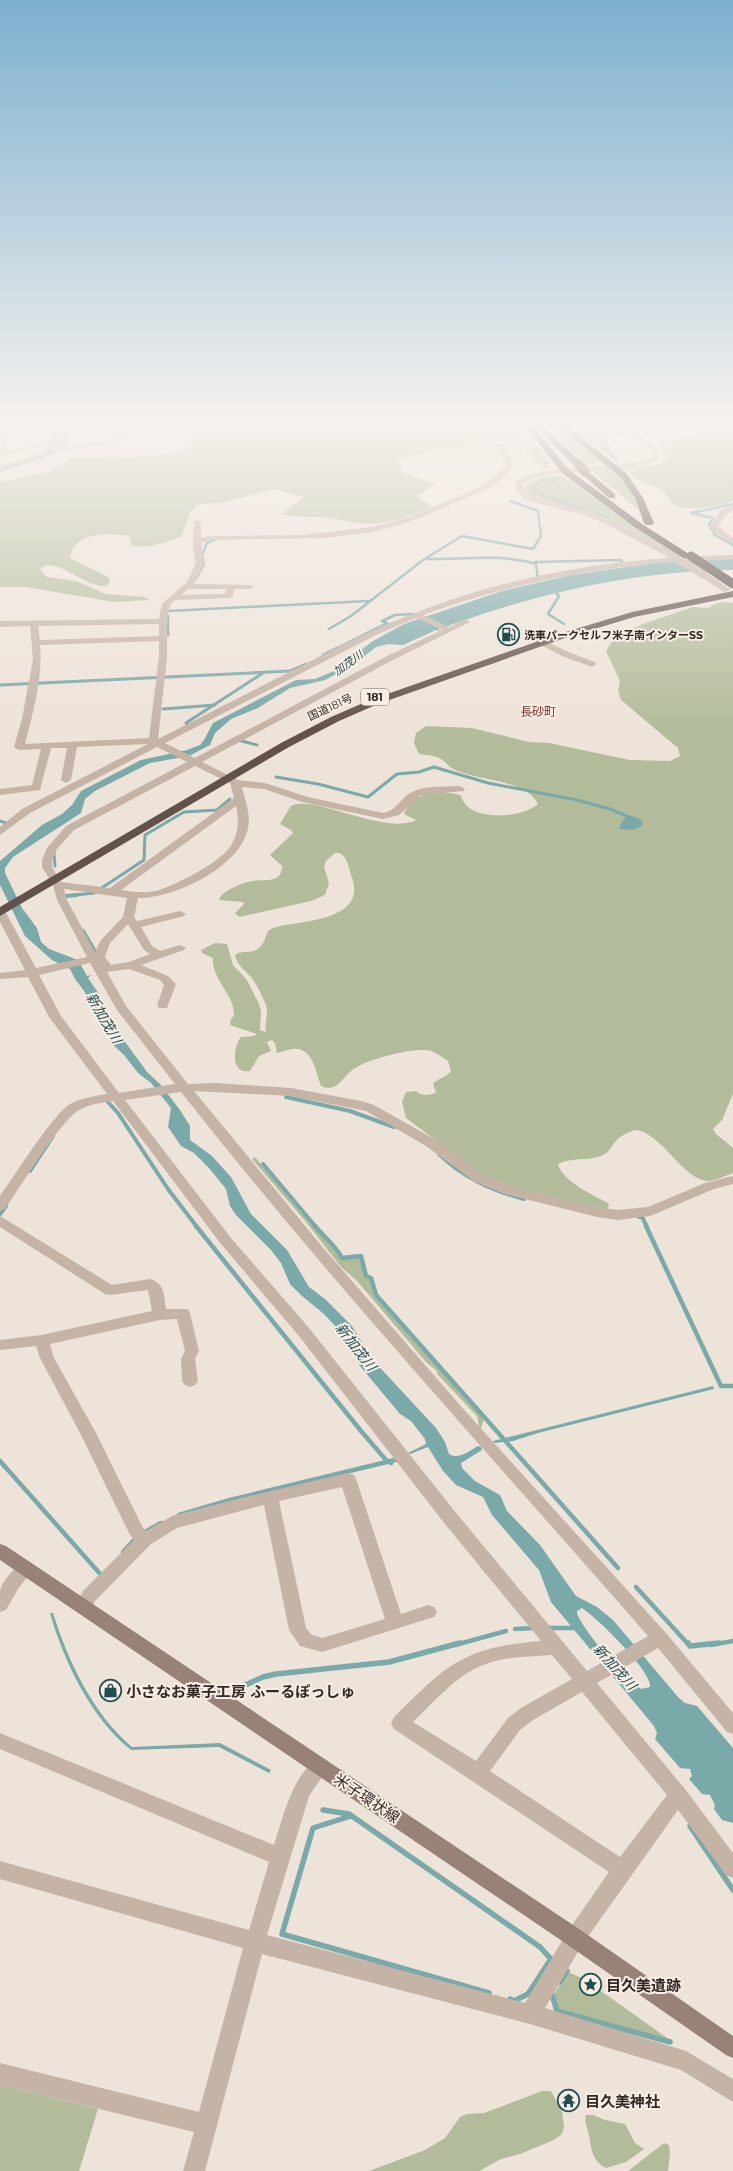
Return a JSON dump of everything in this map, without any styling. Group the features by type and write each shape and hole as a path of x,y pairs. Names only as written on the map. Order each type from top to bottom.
{"highway":[{"path":"641,527 690,556"},
{"path":"651,527 731,587"},
{"path":"654,527 690,556"},
{"name":"国道181号","path":"1,909 285,745 335,719 374,702 540,641 731,587"}],"main road":[{"name":"米子環状線","path":"0,1551 575,1938 733,2048"}],"street":[{"path":"157,743 163,657 163,621 166,604 190,583 200,563 196,549 196,527"},
{"path":"197,542 210,538 297,539 327,537 383,527"},
{"path":"621,527 704,575 731,587"},
{"path":"715,527 733,542"},
{"path":"0,832 16,818 38,804 373,633 464,598 570,571 664,559 733,556"},
{"path":"185,586 250,587"},
{"path":"172,598 229,596 230,587"},
{"path":"418,616 445,628"},
{"path":"0,624 163,621"},
{"path":"466,622 445,628 191,761 70,828 49,854 47,867 55,879 62,900 122,1007 180,1088 454,1408 733,1726"},
{"path":"34,624 37,659 27,719 20,747 157,743 228,779 265,786 306,800 383,816 398,813 418,793 460,789"},
{"path":"35,643 162,638"},
{"path":"540,641 565,654 592,664"},
{"path":"66,780 73,744"},
{"path":"0,792 36,788 46,745"},
{"path":"55,879 112,892 156,895 170,890 206,870 232,852 238,844 243,827 239,798 228,779"},
{"path":"112,892 239,798"},
{"path":"0,819 16,818"},
{"path":"133,894 131,922 148,948 159,955"},
{"path":"1,909 55,1017 120,1096 226,1241 304,1332 555,1647 678,1796 733,1869"},
{"path":"0,976 33,973 94,959 105,942 131,922 180,914"},
{"path":"94,959 108,969 129,965 180,948"},
{"path":"129,965 164,978 170,984 163,1005"},
{"path":"0,1206 69,1111 85,1102 180,1088 215,1087 291,1092 358,1104 370,1108 431,1143 480,1179 510,1191 597,1212 618,1215 650,1211 710,1186 733,1180"},
{"path":"0,1221 110,1290 150,1284 155,1287 160,1315"},
{"path":"0,1345 41,1340 160,1315 184,1312 192,1351 188,1359 190,1381"},
{"path":"41,1340 47,1358 88,1433 137,1533 145,1539"},
{"path":"83,1607 89,1596 145,1539 172,1523 270,1497 348,1480 395,1624"},
{"path":"270,1497 298,1630 306,1641 322,1645 395,1624 428,1612"},
{"path":"0,1605 12,1584 26,1568"},
{"path":"478,1773 514,1724 527,1714 656,1640"},
{"path":"555,1647 495,1653 478,1658 460,1668 400,1723 622,1870"},
{"path":"0,1741 280,1857"},
{"path":"194,2171 255,1942 280,1857 301,1792 320,1767"},
{"path":"530,2014 575,1938 622,1870 678,1796"},
{"path":"0,1870 255,1942 530,2014 686,2061 733,2091"},
{"path":"0,2074 207,2125"}],"green space":[{"path":"0,527 185,527 181,537 143,547 131,545 129,536 111,534 85,538 78,543 73,549 70,558 108,577 110,581 107,586 90,583 54,566 40,569 47,577 76,581 106,594 145,597 150,600 114,602 26,587 0,587"},
{"path":"625,527 636,527 684,558 680,558"},
{"path":"722,602 733,603 733,1094 722,1120 713,1129 716,1134 733,1148 733,1173 710,1181 698,1178 653,1138 644,1132 634,1130 620,1137 601,1156 569,1160 558,1164 565,1176 572,1182 608,1203 607,1209 601,1210 499,1184 486,1178 406,1118 402,1102 406,1092 416,1091 426,1095 434,1093 436,1092 433,1084 451,1071 448,1061 431,1051 415,1050 393,1054 362,1064 332,1088 321,1086 315,1068 305,1052 299,1049 292,1049 277,1053 275,1043 272,1040 267,1042 271,1051 259,1056 250,1071 239,1069 235,1059 238,1041 241,1037 257,1034 230,1025 231,1019 234,1016 231,1001 213,966 213,958 202,953 201,950 215,943 227,944 233,965 247,980 259,1004 261,1011 260,1030 266,1032 266,1005 255,983 239,964 235,955 241,952 252,952 259,948 268,931 273,928 315,920 342,910 351,902 354,890 346,859 339,853 335,853 326,861 324,867 329,883 325,895 311,901 239,917 235,913 244,904 243,902 219,900 228,891 238,886 252,881 272,880 279,876 282,866 270,855 293,833 280,824 291,806 301,804 315,805 387,823 403,824 416,820 404,814 408,806 420,797 428,794 452,793 460,795 465,804 473,810 491,815 523,812 538,804 532,796 512,785 463,773 452,768 439,758 419,754 414,743 416,733 426,726 472,728 529,742 549,743 630,760 670,761 680,756 678,748 621,700 618,690 620,681 606,651 615,637 643,624 693,607 709,608"},
{"path":"255,1157 329,1243 336,1248 341,1258 360,1257 365,1276 370,1279 374,1296 482,1414 484,1419 480,1431 477,1416 437,1374 437,1371 426,1362 357,1281 341,1267 306,1222 252,1159"},
{"path":"568,1972 584,1979 670,2040 557,2009 552,1997"},
{"path":"0,2085 98,2109 79,2171 0,2171"},
{"path":"542,2091 551,2091 562,2112 564,2127 562,2134 554,2140 520,2154 501,2159 479,2171 369,2171 425,2150 445,2138 460,2117 467,2114 484,2113"},
{"path":"586,2115 593,2115 605,2120 625,2124 635,2143 644,2149 626,2162 606,2168 594,2157 585,2121"},
{"path":"664,2143 669,2145 668,2171 628,2171"}],"water":[{"path":"733,559 733,570 658,575 585,587 549,595 477,616 438,629 440,632 436,630 403,645 388,644 376,647 352,666 325,680 290,688 258,708 231,719 215,733 210,745 189,756 150,763 95,791 85,799 81,813 13,857 5,868 5,873 22,908 37,928 41,942 49,949 78,960 87,976 91,975 88,978 99,994 107,1017 147,1072 161,1085 180,1110 190,1126 190,1140 212,1156 231,1177 251,1214 287,1250 309,1287 325,1299 352,1326 371,1358 436,1428 445,1442 449,1454 456,1456 478,1446 481,1447 482,1450 461,1463 462,1468 475,1481 500,1495 507,1511 540,1545 576,1596 597,1607 613,1620 678,1697 685,1703 697,1706 733,1748 733,1823 722,1820 714,1809 715,1805 710,1795 702,1794 689,1779 692,1776 690,1769 680,1768 655,1739 657,1733 654,1726 551,1602 539,1570 492,1515 483,1497 456,1485 443,1471 428,1447 410,1454 408,1453 426,1444 425,1439 411,1421 400,1414 360,1366 345,1337 324,1314 290,1284 281,1263 271,1250 236,1215 230,1206 226,1189 209,1168 194,1153 181,1146 168,1127 171,1108 151,1083 138,1073 124,1055 109,1041 106,1026 99,1022 89,1006 85,992 70,969 52,960 25,936 0,885 0,861 42,825 62,814 72,805 81,791 141,760 187,750 200,745 213,723 296,680 315,679 334,671 373,641 404,624 502,591 571,575 668,561","holes":["582,1608 622,1645 643,1670 649,1680 650,1687 641,1689 597,1644 589,1634 577,1611"]},
{"path":"629,815 642,820 642,826 633,830 619,829 622,821"},
{"path":"713,1386 714,1389 513,1441 495,1443 493,1441"},
{"path":"50,1613 53,1613 74,1668 94,1703 105,1719 132,1747 220,1743 271,1770 269,1773 219,1747 131,1750 103,1722 91,1706 63,1651"}],"waterway":[{"path":"329,629 351,616 423,560 462,536 533,549 541,536 540,527"},
{"path":"710,527 715,535 733,545"},
{"path":"196,579 204,564 202,555 207,543 216,539"},
{"path":"425,559 495,558 523,561 536,564 538,581"},
{"path":"535,562 620,560 632,570"},
{"path":"552,589 559,596 548,614 564,624"},
{"path":"168,611 368,601"},
{"path":"365,634 387,623 382,621 395,615 413,614"},
{"path":"168,616 168,635"},
{"path":"323,655 368,633"},
{"path":"0,685 290,671 306,664"},
{"path":"214,705 263,673"},
{"path":"163,709 214,705"},
{"path":"189,724 186,723 214,705"},
{"path":"238,740 257,745"},
{"path":"276,777 318,784 368,797 397,774 419,772 434,767 488,783 577,800 610,809 631,818"},
{"path":"77,895 66,896 94,893 144,860 145,835 184,812 217,810 230,799"},
{"path":"0,821 6,823"},
{"path":"54,853 55,866"},
{"path":"83,931 97,955"},
{"path":"286,1097 350,1111 394,1127"},
{"path":"107,1101 118,1113 168,1189 197,1227"},
{"path":"30,1171 53,1136"},
{"path":"439,1154 458,1170 478,1182 500,1192 524,1199"},
{"path":"263,1164 316,1227"},
{"path":"0,1214 6,1206"},
{"path":"639,1217 642,1217 647,1227"},
{"path":"196,1226 361,1431 389,1462"},
{"path":"315,1226 342,1258 361,1256 366,1276 371,1278 376,1295 618,1568"},
{"path":"646,1226 721,1386 733,1386"},
{"path":"389,1462 399,1459"},
{"path":"0,1461 102,1576"},
{"path":"179,1515 230,1500 389,1462"},
{"path":"143,1533 161,1523"},
{"path":"123,1552 137,1537"},
{"path":"636,1587 689,1645"},
{"path":"515,1629 535,1628"},
{"path":"547,1628 577,1628"},
{"path":"455,1645 506,1631"},
{"path":"711,1645 733,1641"},
{"path":"243,1686 263,1677 276,1674 389,1662 460,1643"},
{"path":"688,1643 690,1646 719,1643"},
{"path":"323,1810 349,1814 540,1947 551,1959 528,1994 514,2001 510,1999"},
{"path":"351,1816 313,1828 282,1934 489,1993"},
{"path":"690,1826 733,1890"},
{"path":"560,1982 567,1971"},
{"path":"552,1995 557,2011 670,2042"}],"place":[{"name":"洗車パークセルフ米子南インターSS","path":"508,635"},
{"name":"小さなお菓子工房 ふーるぽっしゅ","path":"110,1691"},
{"name":"目久美遺跡","path":"590,1985"},
{"name":"目久美神社","path":"569,2101"}],"district":[{"name":"長砂町","path":"538,711"}],"water label":[{"name":"加茂川","path":"348,663"},
{"name":"新加茂川","path":"104,1018"},
{"name":"新加茂川","path":"356,1347"},
{"name":"新加茂川","path":"615,1667"}]}
